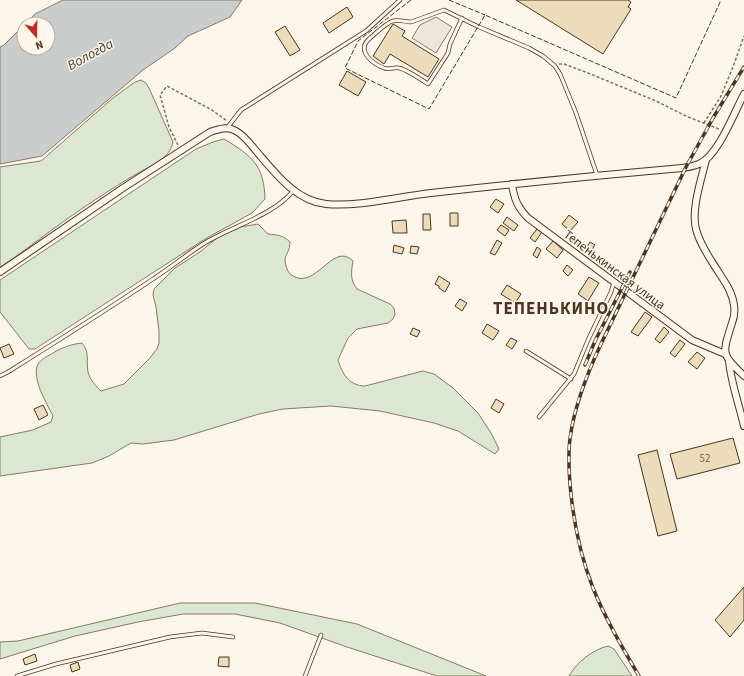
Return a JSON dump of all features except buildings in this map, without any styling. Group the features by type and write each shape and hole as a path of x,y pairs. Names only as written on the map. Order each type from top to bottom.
{"street":[{"path":"0,272 210,132 228,126 244,137 276,174 294,190 308,199 323,204 340,205 429,193 597,177 686,167 699,164 706,160 715,150 744,94"},
{"path":"706,160 695,207 695,229 700,242 732,295 735,307 734,316 725,344 725,354 729,361 744,376"},
{"name":"Тепенькинская улица","path":"512,184 516,202 528,218 692,340 725,354"},
{"path":"729,361 730,375 739,403 744,426"}],"lane":[{"path":"228,126 241,110 366,31 400,0"},
{"path":"462,18 450,44 448,53 428,84 399,68 385,69 369,59 365,54 364,49 367,40 391,22 396,20 411,22 444,10 462,18 529,48 550,60 560,74 576,113 597,177"},
{"path":"0,376 148,282 204,243 266,212 286,199 294,190"},
{"path":"539,417 577,369 588,340 611,292 614,282"},
{"path":"526,351 571,378"},
{"path":"17,676 56,664 170,637 202,633 233,636"},
{"path":"305,676 321,635"}],"path":[{"path":"704,122 721,96 744,36"},
{"path":"555,66 564,64 588,73 656,101 688,118 704,122 725,131"},
{"path":"181,151 169,127 160,95 167,86 212,110 228,126"}],"green space":[{"path":"141,80 146,83 149,88 173,142 165,157 85,207 0,267 0,167 41,161 113,98 135,82"},
{"path":"224,139 249,156 259,170 264,187 265,199 252,213 205,239 35,349 29,349 0,312 0,280 196,149"},
{"path":"258,224 268,234 277,235 290,242 285,263 290,274 299,278 307,277 315,273 330,261 338,257 345,256 353,261 352,276 353,282 357,289 390,304 394,308 395,314 393,319 388,323 357,329 348,338 338,360 344,374 350,381 355,384 365,386 423,371 434,374 453,388 478,413 499,449 495,454 458,431 434,423 380,411 331,406 283,409 259,414 174,440 143,444 131,443 109,456 92,463 0,476 0,437 33,430 51,422 53,416 38,383 36,370 41,361 56,351 74,344 82,343 87,353 87,368 89,375 101,391 124,384 149,359 157,349 159,343 156,307 153,295 154,289 175,268 200,252 218,237 240,227"},
{"path":"180,603 255,603 357,624 486,676 437,676 347,647 280,623 235,614 183,614 138,622 75,636 0,659 0,642 18,641"},
{"path":"608,646 614,649 632,676 569,676 576,666 586,657 596,650"}],"shaded area":[{"path":"436,17 452,27 436,53 412,38 420,25"}],"water":[{"name":"Вологда","path":"63,0 242,0 230,17 188,36 175,48 143,70 42,156 0,164 0,47 16,33 16,56 56,56 56,16 33,16"}],"railway":[{"path":"639,676 603,610 588,575 581,550 575,524 570,484 569,450 572,427 582,390 601,344 686,167 713,118 744,67"},
{"path":"585,365 595,341 630,272"}],"fence":[{"path":"411,0 358,41 345,68 429,109 485,15 676,98 721,0"},
{"path":"449,0 485,15"}],"district":[{"name":"ТЕПЕНЬКИНО","path":"551,308"}]}
